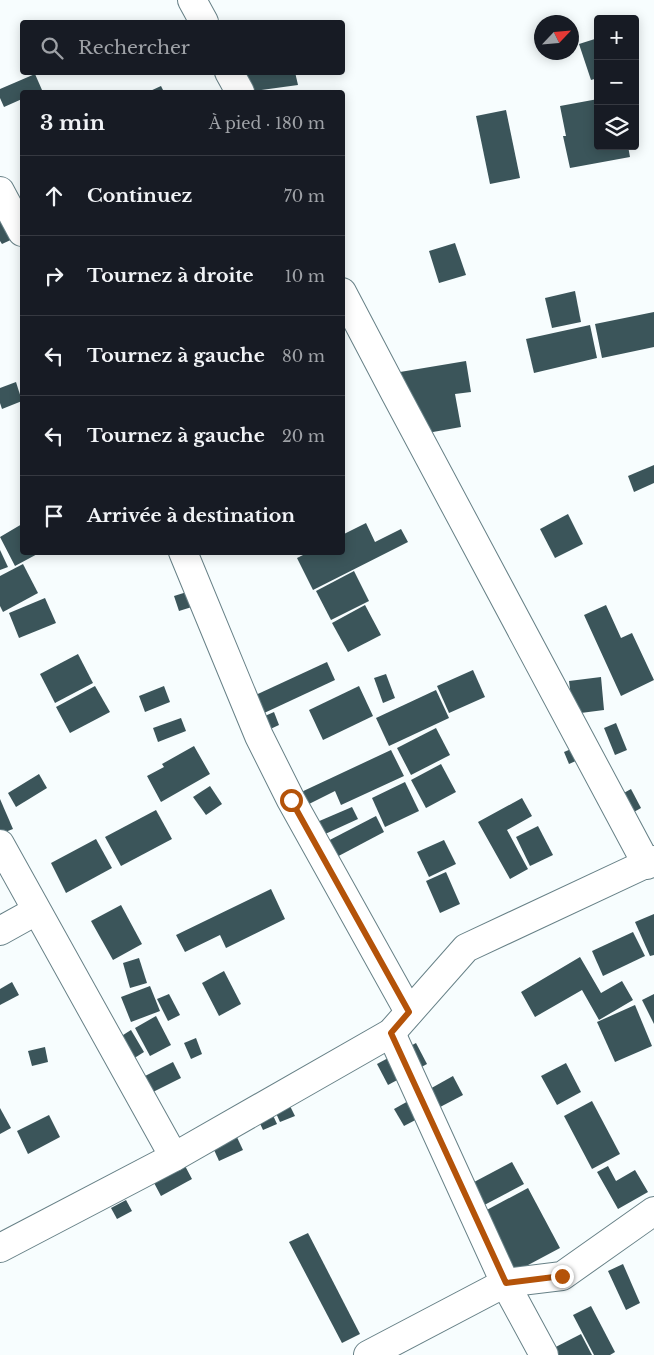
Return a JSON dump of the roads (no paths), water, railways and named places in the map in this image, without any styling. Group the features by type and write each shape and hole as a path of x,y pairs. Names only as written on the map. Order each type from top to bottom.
{"street":[{"path":"192,0 203,20"},
{"path":"231,75 239,90"},
{"path":"0,191 20,228"},
{"path":"0,1248 174,1157 391,1033 466,948 650,862 399,402 345,298"},
{"path":"183,555 259,736 291,800 409,1012"},
{"path":"0,844 174,1157"},
{"path":"0,931 36,911"},
{"path":"391,1033 506,1283 544,1355"},
{"path":"368,1355 506,1283 562,1276 654,1211"}]}
